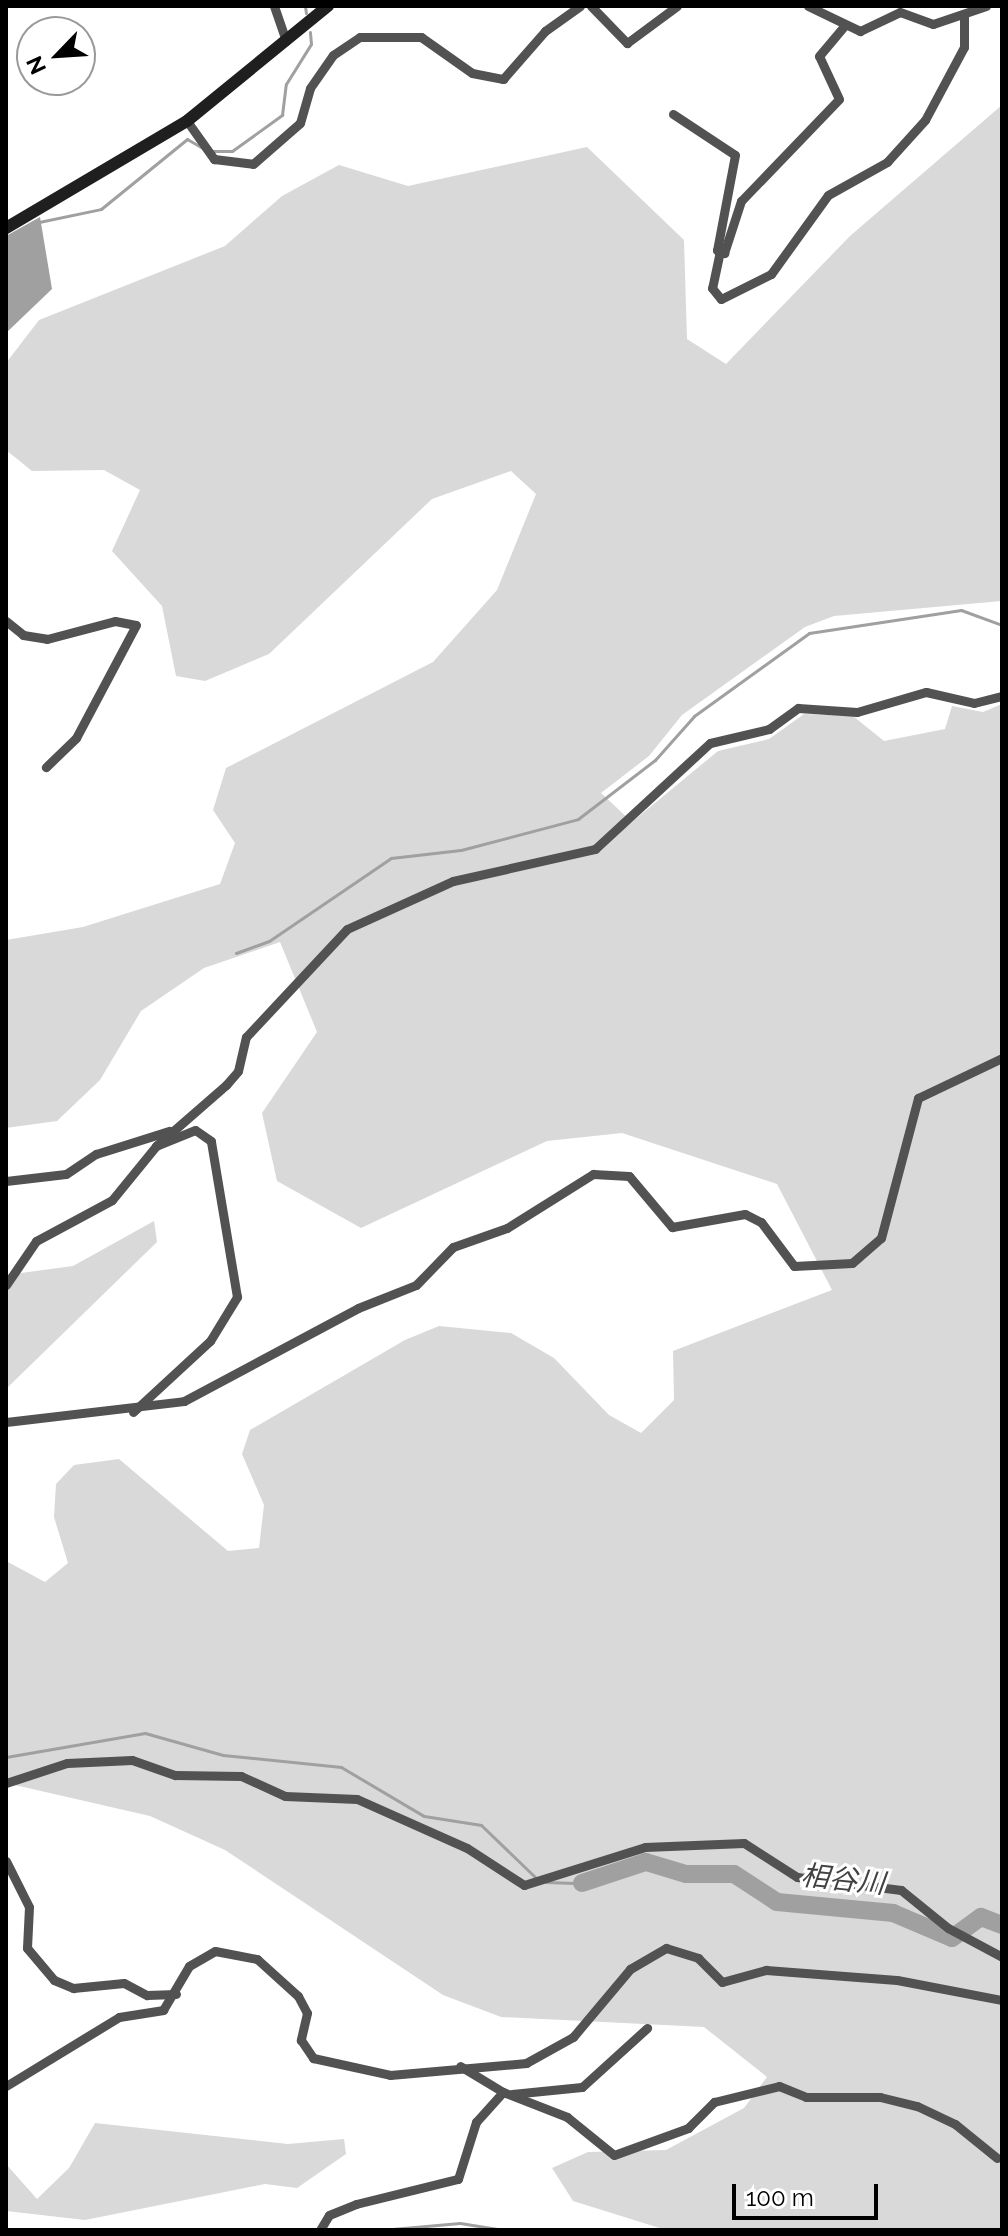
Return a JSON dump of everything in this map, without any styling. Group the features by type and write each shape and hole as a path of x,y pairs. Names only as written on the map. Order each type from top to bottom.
{"street":[{"path":"274,6 286,41"},
{"path":"7,226 187,121 328,6"},
{"path":"187,121 207,150 229,166 253,164 300,123 310,88 333,55 360,37 421,37 472,73 503,79 545,31 580,6"},
{"path":"591,6 627,43 677,6"},
{"path":"808,6 844,26 870,30 900,12 933,24 986,6"},
{"path":"673,114 735,155 712,288 721,299 771,274 828,195 887,162 925,120 964,47 964,15"},
{"path":"720,251 748,192 789,159 813,121 839,99 819,56 844,26"},
{"path":"6,621 23,635 47,639 115,621 136,625 76,738 46,767"},
{"path":"6,1285 36,1241 112,1200 156,1146 238,1071 246,1037 303,972 368,918 453,881 595,849 710,743 769,729 798,708 857,712 926,692 974,703 1002,696"},
{"path":"6,1422 133,1412 184,1401 358,1308 416,1285 453,1247 507,1228 593,1174 629,1176 672,1227 745,1214 761,1222 794,1266 861,1260 881,1238 918,1098 1002,1058"},
{"path":"6,1181 66,1174 96,1154 176,1128"},
{"path":"133,1412 210,1341 237,1297 211,1141 195,1130 156,1146"},
{"path":"6,1783 67,1763 123,1760 175,1775 241,1776 285,1796 357,1799 467,1848 517,1885 645,1847 744,1843 797,1877 901,1890 958,1934 1002,1957"},
{"path":"6,1861 29,1907 31,1957 54,1980 73,1988 124,1983 147,1995 176,1994"},
{"path":"6,2086 119,2017 163,2010 199,1958 243,1953 298,1996 307,2013 301,2040 320,2063 405,2076 460,2066 526,2063 554,2049 587,2024 630,1969 666,1948 698,1958 722,1982 766,1970 897,1980 1002,2000"},
{"path":"320,2230 329,2215 356,2204 458,2179 476,2122 508,2093 582,2087 647,2028"},
{"path":"460,2066 534,2109 567,2117 614,2155 688,2128 714,2102 779,2086 806,2097 880,2097 917,2106 955,2124 997,2158"}],"shaded area":[{"path":"1002,105 1002,601 834,616 805,627 682,715 649,756 601,793 632,822 718,751 769,739 804,714 853,716 884,741 945,729 952,706 983,712 1002,704 1002,2230 666,2230 573,2201 552,2168 588,2152 666,2150 744,2108 767,2077 704,2027 501,2017 443,1995 225,1850 150,1816 6,1783 6,1561 45,1582 68,1563 54,1517 56,1484 74,1465 119,1459 228,1551 259,1548 264,1505 242,1454 250,1430 405,1340 439,1326 511,1333 554,1358 609,1415 641,1433 674,1400 673,1351 832,1290 777,1184 622,1133 547,1141 361,1228 277,1181 262,1113 317,1032 280,942 204,968 141,1011 100,1080 57,1121 6,1128 6,940 83,927 220,884 235,843 213,810 226,768 433,662 497,590 536,494 511,471 432,499 269,654 205,681 176,676 162,606 112,551 140,490 104,470 32,471 6,450 6,363 39,320 225,246 282,196 339,165 408,186 587,147 684,240 687,339 726,364 850,236"},
{"path":"40,217 52,289 6,333 6,236"},
{"path":"154,1221 157,1242 6,1389 6,1275 73,1266"},
{"path":"95,2123 288,2144 344,2139 346,2154 297,2188 265,2184 85,2220 6,2211 6,2164 37,2199 69,2168"}],"waterway":[{"path":"305,6 306,13"},
{"path":"211,151 232,151 282,115 286,84 311,44 310,32"},
{"path":"39,222 101,209 187,139 204,149"},
{"path":"236,953 269,941 391,858 461,850 578,819 655,760 694,716 809,633 961,610 1002,625"},
{"path":"6,1757 145,1733 223,1755 341,1767 424,1816 481,1825 535,1877"},
{"name":"相谷川","path":"582,1883 646,1862 686,1874 734,1874 777,1902 893,1913 952,1938 981,1917 1002,1925"},
{"path":"546,1882 582,1883"},
{"path":"381,2230 460,2223 503,2230"}]}
